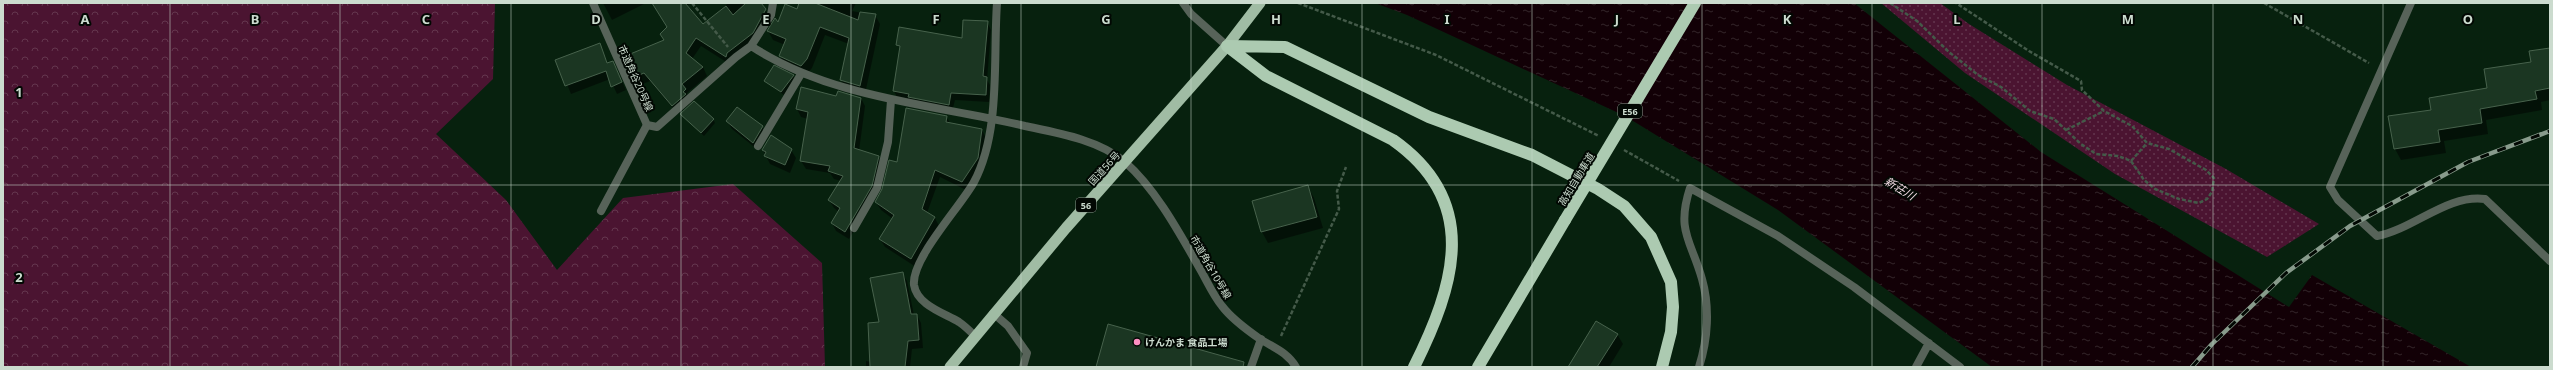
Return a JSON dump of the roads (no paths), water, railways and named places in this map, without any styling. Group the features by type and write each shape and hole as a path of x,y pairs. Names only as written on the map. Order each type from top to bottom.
{"highway":[{"name":"国道56号","path":"950,367 993,313 1227,46 1260,3"},
{"name":"高知自動車道","path":"1478,367 1695,3"},
{"path":"1227,46 1266,76 1393,140 1416,157 1439,188 1447,209 1452,235 1451,261 1440,312 1414,367"},
{"path":"1227,46 1285,47 1429,117 1532,155 1598,189 1624,206 1651,237 1671,282 1673,307 1671,332 1662,367"}],"street":[{"name":"市道角谷20号線","path":"592,3 647,125 657,127 736,57 752,46"},
{"path":"752,46 771,15 773,3"},
{"path":"975,336 961,323 922,301 917,294 915,273 920,262 974,182 985,154 992,118 997,3"},
{"path":"1183,3 1191,14 1227,46"},
{"path":"2411,3 2330,187 2338,200 2377,236 2392,233 2442,208 2476,198 2486,199 2550,261"},
{"name":"市道角谷10号線","path":"752,46 777,63 801,74 891,100 992,118 1063,135 1108,151 1125,162 1138,176 1177,229 1222,307 1261,339 1290,357 1296,367"},
{"path":"758,146 801,74"},
{"path":"854,228 878,188 888,142 891,100"},
{"path":"601,211 647,125"},
{"path":"1699,367 1703,354 1707,316 1702,280 1684,230 1684,205 1690,188 1778,236 1854,287 1960,367"},
{"path":"993,313 1008,326 1027,353 1023,367"},
{"path":"1251,367 1261,339"},
{"path":"1916,367 1929,343"}],"water":[{"name":"新荘川","path":"1375,3 1854,3 2041,152 2289,307 2312,275 2471,367 1992,367 1778,210 1625,116 1407,15"}],"railway":[{"path":"2192,367 2212,344 2286,273 2350,226 2468,162 2550,131"}],"place":[{"name":"けんかま 食品工場","path":"1137,342"}]}
